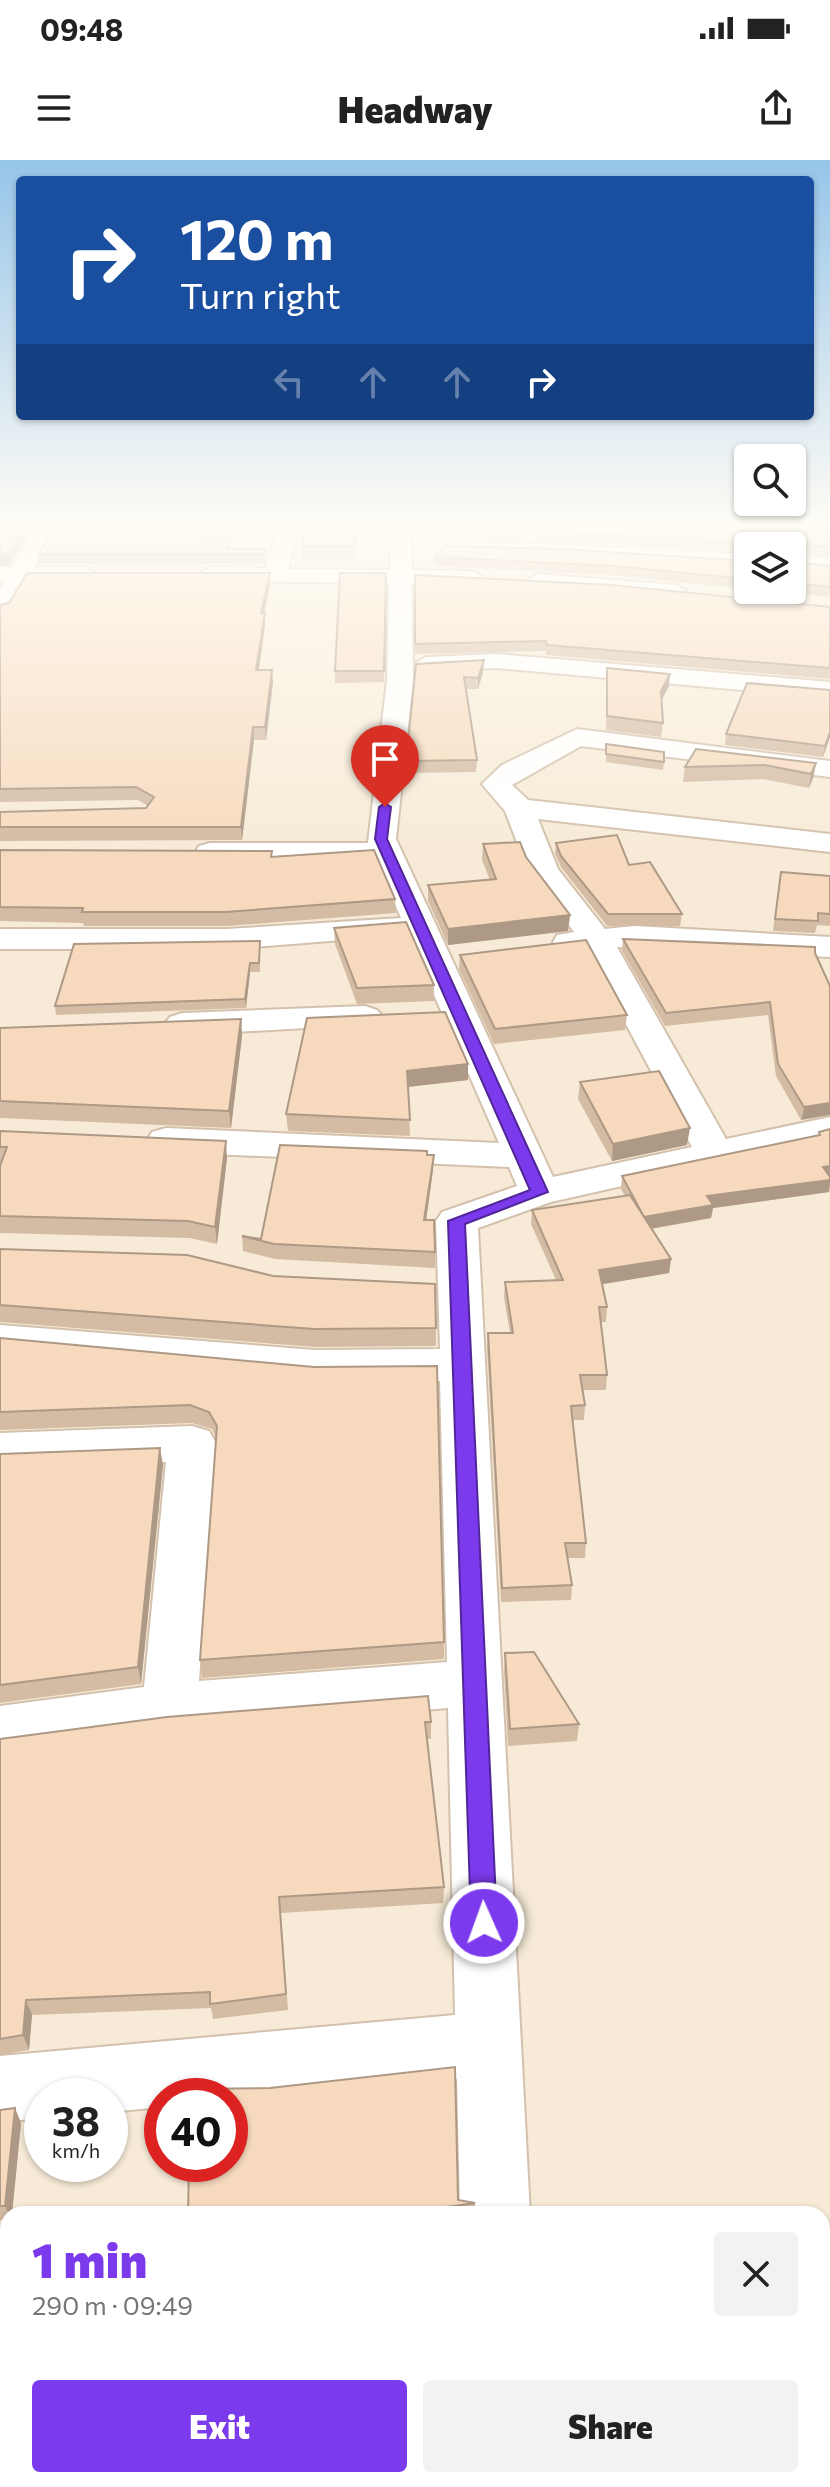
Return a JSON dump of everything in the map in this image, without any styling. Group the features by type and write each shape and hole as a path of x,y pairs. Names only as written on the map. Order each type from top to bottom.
{"street":[{"path":"402,632 381,839 419,924 450,957 428,1015"},
{"path":"400,665 497,661 830,690"},
{"path":"714,1152 596,939 543,871 519,808 496,784 512,771 577,737 830,769"},
{"path":"519,808 830,843"},
{"path":"186,852 387,852"},
{"path":"0,939 227,939 419,924"},
{"path":"538,946 634,936 830,947"},
{"path":"143,1026 428,1015"},
{"path":"428,1015 532,1174"},
{"path":"127,1139 532,1174 714,1152 830,1128"},
{"path":"495,2206 463,1365 436,1285 457,1221 532,1174"},
{"path":"0,1340 315,1366 463,1365"},
{"path":"0,1451 192,1443 170,1707"},
{"path":"0,1730 170,1707 475,1683"},
{"path":"0,2089 489,2044"}],"shaded area":[{"path":"0,632 830,632 830,2206 0,2206"}],"building":[{"path":"0,632 262,632 256,670 272,670 265,727 253,727 241,827 0,827 0,812 146,808 154,797 136,787 0,789"},
{"path":"337,632 385,632 384,671 335,671"},
{"path":"415,632 830,632 830,668 547,645 546,641 415,644"},
{"path":"484,660 478,678 464,677 477,760 406,761 416,664"},
{"path":"607,668 670,674 661,691 663,723 607,716"},
{"path":"747,683 830,690 830,732 825,746 726,734"},
{"path":"606,744 664,752 664,762 606,754"},
{"path":"696,749 816,763 811,774 765,765 685,767"},
{"path":"617,835 629,865 650,862 682,914 608,914 561,856 556,843"},
{"path":"520,842 526,857 570,915 448,929 428,885 496,879 483,844"},
{"path":"0,850 272,851 271,857 374,850 395,899 226,912 82,912 83,908 0,907"},
{"path":"781,872 830,876 830,914 818,913 818,921 775,919"},
{"path":"406,922 434,985 357,988 334,928"},
{"path":"623,939 815,947 830,986 830,1103 804,1107 778,1064 770,1002 666,1013"},
{"path":"586,940 627,1015 495,1029 460,955"},
{"path":"260,941 259,963 250,963 245,999 55,1006 74,944"},
{"path":"445,1012 468,1064 407,1071 410,1120 286,1114 307,1018"},
{"path":"241,1019 229,1111 0,1101 0,1028"},
{"path":"659,1071 690,1128 613,1144 580,1082"},
{"path":"830,1129 830,1166 823,1167 830,1180 707,1196 713,1205 644,1217 622,1176 820,1135 819,1132"},
{"path":"0,1131 226,1141 215,1227 188,1221 0,1216 0,1166 7,1147 0,1147"},
{"path":"280,1145 427,1151 427,1155 434,1155 424,1220 434,1220 435,1252 274,1244 242,1236 261,1239"},
{"path":"630,1195 671,1259 599,1270 607,1307 599,1307 607,1375 580,1375 585,1405 571,1406 586,1543 565,1543 572,1585 502,1588 488,1333 513,1333 505,1282 563,1280 532,1210"},
{"path":"0,1249 187,1255 273,1276 435,1284 436,1328 314,1329 0,1305"},
{"path":"0,1338 314,1367 437,1366 444,1642 200,1660 217,1426 209,1412 190,1405 0,1412"},
{"path":"160,1448 138,1667 0,1685 0,1454"},
{"path":"534,1652 579,1724 510,1729 505,1653"},
{"path":"428,1696 431,1722 425,1722 444,1887 279,1897 286,1994 210,2004 210,1992 26,2000 23,2035 0,2039 0,1739 167,1717"},
{"path":"455,2067 458,2200 475,2203 454,2206 188,2206 189,2182 248,2182 248,2088"},
{"path":"15,2108 5,2206 0,2206 0,2110"}],"route":[{"path":"385,807 381,839 540,1192 457,1221 484,1923"}]}
